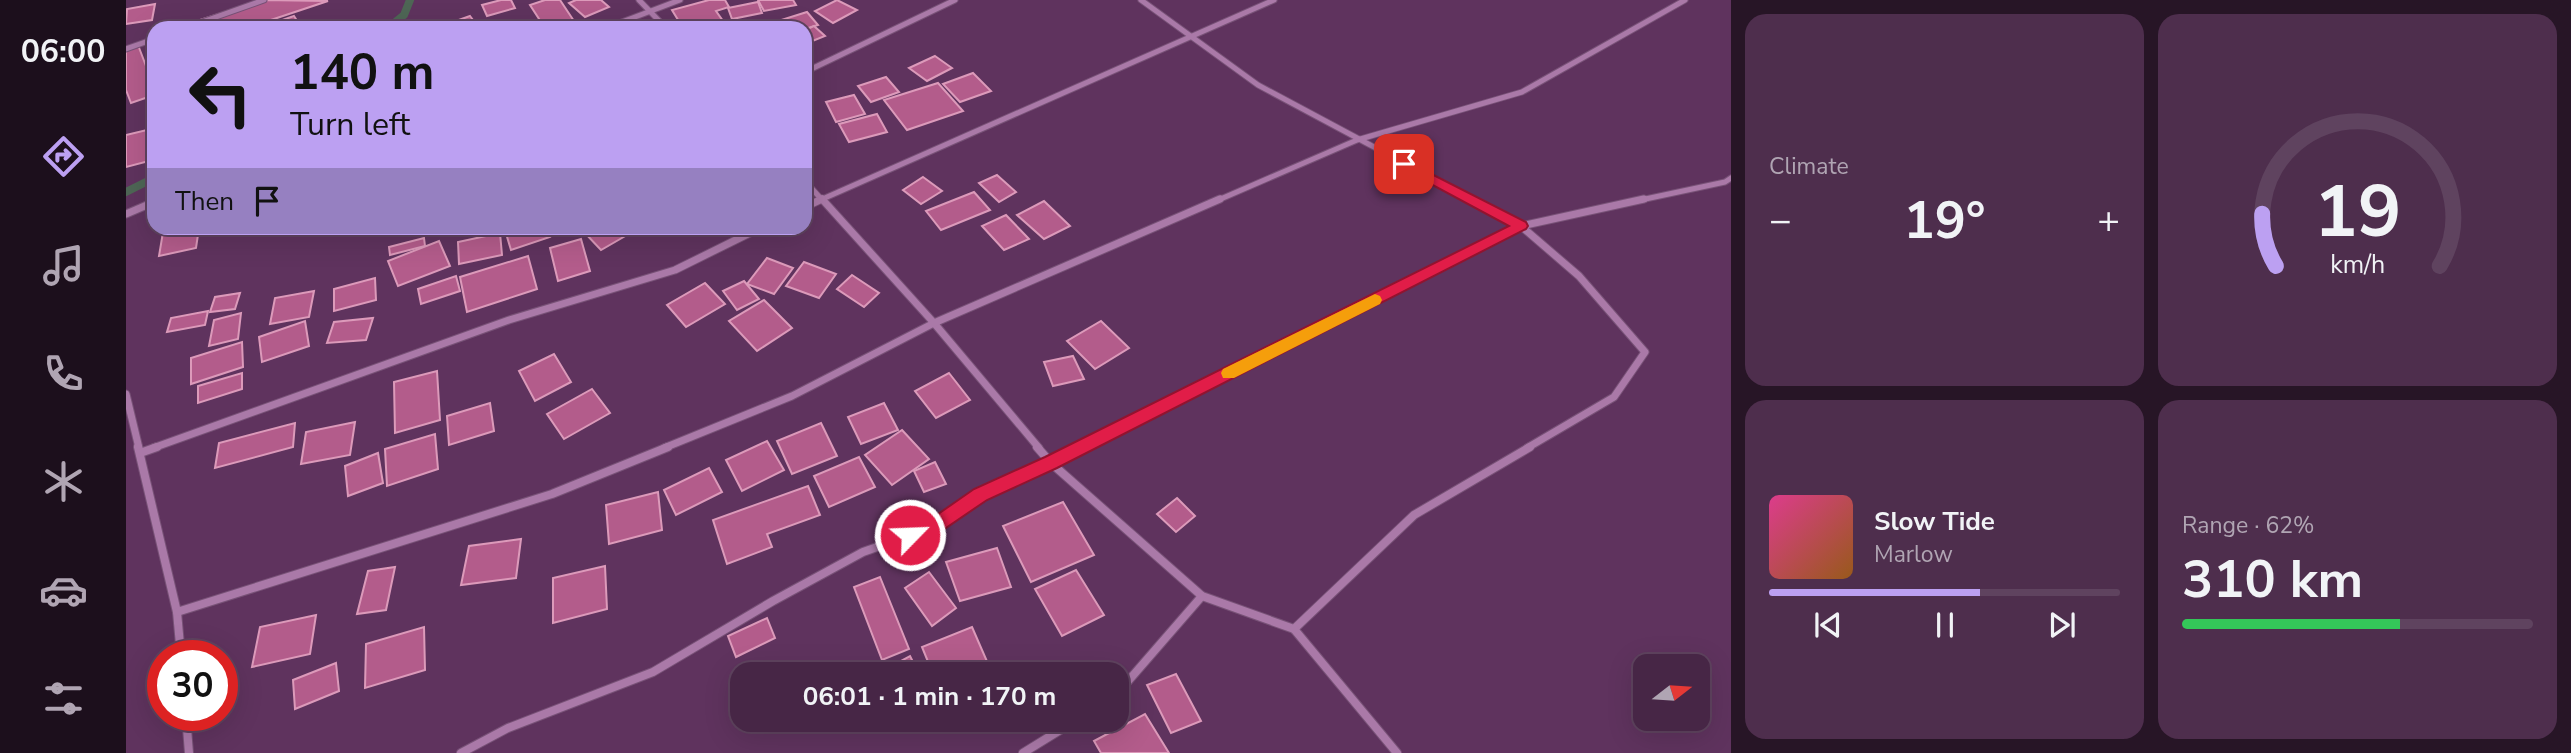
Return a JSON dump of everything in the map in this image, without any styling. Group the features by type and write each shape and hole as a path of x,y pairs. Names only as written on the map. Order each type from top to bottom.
{"street":[{"path":"205,21 264,0"},
{"path":"639,0 660,21"},
{"path":"623,21 680,0"},
{"path":"812,69 955,0"},
{"path":"1141,0 1258,85 1521,226 1579,276 1645,352 1614,397 1414,515 1294,629"},
{"path":"812,204 1274,0"},
{"path":"177,612 552,494 792,396 934,323 1357,140 1522,92 1685,0"},
{"path":"126,49 147,42"},
{"path":"462,753 508,729 653,673 773,601 863,552 934,527 981,495 1051,463 1521,226 1725,183 1731,178"},
{"path":"812,188 934,323 1051,463 1202,596 1294,629 1396,753"},
{"path":"126,214 147,205"},
{"path":"140,453 509,320 675,270 746,235"},
{"path":"126,394 177,612 180,640"},
{"path":"1129,680 1202,596"},
{"path":"187,731 189,753"},
{"path":"1023,753 1057,732"}],"building":[{"path":"262,0 328,1 268,21 197,21"},
{"path":"511,0 515,8 487,16 482,5"},
{"path":"545,0 560,0 574,21 540,21 530,5"},
{"path":"576,0 601,0 609,7 585,17 569,3"},
{"path":"709,0 725,0 729,7 716,11 723,21 679,21 672,10"},
{"path":"758,0 793,0 796,5 764,11"},
{"path":"837,0 857,10 833,23 815,11"},
{"path":"758,2 762,13 732,19 728,8"},
{"path":"155,4 152,20 126,24 127,9"},
{"path":"807,12 818,25 812,27 812,21 778,21"},
{"path":"294,16 297,21 279,21"},
{"path":"470,16 474,21 456,21"},
{"path":"814,26 825,36 812,41"},
{"path":"138,45 147,69 147,97 131,103 126,90 126,48"},
{"path":"935,56 952,68 927,81 909,68"},
{"path":"973,73 991,91 960,102 943,84"},
{"path":"886,77 899,92 871,102 858,86"},
{"path":"938,83 963,111 907,130 884,100"},
{"path":"854,95 865,114 836,122 826,102"},
{"path":"877,114 887,132 849,142 839,124"},
{"path":"147,130 147,162 126,167 126,135"},
{"path":"997,175 1016,192 999,202 979,183"},
{"path":"923,177 942,191 921,204 903,190"},
{"path":"974,192 990,210 941,230 926,211"},
{"path":"1044,201 1070,226 1044,239 1017,215"},
{"path":"1006,215 1029,239 1004,250 982,226"},
{"path":"162,235 198,235 196,248 159,256"},
{"path":"500,235 502,255 459,264 458,242"},
{"path":"506,235 550,237 511,250"},
{"path":"587,235 627,235 601,250"},
{"path":"424,238 425,246 390,255 389,247"},
{"path":"581,239 590,271 558,281 550,248"},
{"path":"439,241 450,266 398,286 388,261"},
{"path":"528,256 537,289 467,312 460,277"},
{"path":"767,258 793,268 774,294 747,284"},
{"path":"804,262 836,274 819,298 786,286"},
{"path":"852,275 879,293 864,307 837,289"},
{"path":"456,276 460,291 421,304 418,289"},
{"path":"375,278 376,300 334,311 334,289"},
{"path":"744,281 759,299 737,310 723,291"},
{"path":"705,283 725,304 686,327 667,305"},
{"path":"314,291 309,317 270,324 275,298"},
{"path":"240,293 235,309 210,312 215,297"},
{"path":"764,300 792,328 757,351 729,321"},
{"path":"208,311 205,325 167,332 171,318"},
{"path":"241,313 238,339 209,346 214,320"},
{"path":"373,318 366,340 327,343 334,322"},
{"path":"305,321 309,346 262,362 259,337"},
{"path":"1101,321 1129,348 1095,369 1067,341"},
{"path":"242,342 243,367 191,384 191,358"},
{"path":"554,354 571,382 535,401 519,371"},
{"path":"1073,356 1084,379 1053,386 1044,362"},
{"path":"437,371 440,420 395,433 394,382"},
{"path":"242,373 242,389 198,403 198,386"},
{"path":"949,373 970,400 936,418 915,391"},
{"path":"592,389 610,413 564,439 547,414"},
{"path":"490,403 494,431 449,445 447,416"},
{"path":"884,403 898,430 861,444 848,417"},
{"path":"355,422 350,455 301,464 306,432"},
{"path":"295,423 293,447 215,468 219,443"},
{"path":"821,423 837,456 792,474 777,441"},
{"path":"902,430 929,459 892,485 865,455"},
{"path":"435,434 438,469 387,486 385,449"},
{"path":"767,441 784,470 742,491 726,460"},
{"path":"378,453 383,483 348,496 345,466"},
{"path":"859,457 875,487 829,507 814,476"},
{"path":"935,462 946,484 924,492 914,471"},
{"path":"709,468 722,492 676,515 664,490"},
{"path":"808,486 820,515 767,534 772,547 727,564 713,520"},
{"path":"658,492 662,530 609,544 606,505"},
{"path":"1177,498 1195,516 1176,532 1157,514"},
{"path":"1063,502 1094,555 1031,582 1003,526"},
{"path":"521,539 516,578 461,585 469,546"},
{"path":"997,548 1011,587 960,601 946,562"},
{"path":"605,566 607,609 553,623 553,578"},
{"path":"395,567 386,610 357,614 368,571"},
{"path":"1076,570 1104,615 1062,636 1035,589"},
{"path":"929,572 956,608 932,626 905,588"},
{"path":"880,577 909,649 882,660 854,587"},
{"path":"316,615 310,654 252,667 260,627"},
{"path":"767,618 775,638 736,657 728,636"},
{"path":"424,627 425,670 365,688 366,644"},
{"path":"972,627 987,662 928,662 922,647"},
{"path":"910,656 913,662 899,662"},
{"path":"336,663 339,691 295,709 293,680"},
{"path":"1176,674 1201,721 1171,733 1147,685"},
{"path":"1145,714 1169,753 1101,753 1094,741 1111,732 1129,732 1129,722"}],"waterway":[{"path":"397,21 404,15 410,0"},
{"path":"126,192 147,182"}],"slow traffic":[{"path":"1229,373 1375,300"}],"route":[{"path":"910,535 934,527 981,495 1051,463 1521,226 1404,164"}]}
